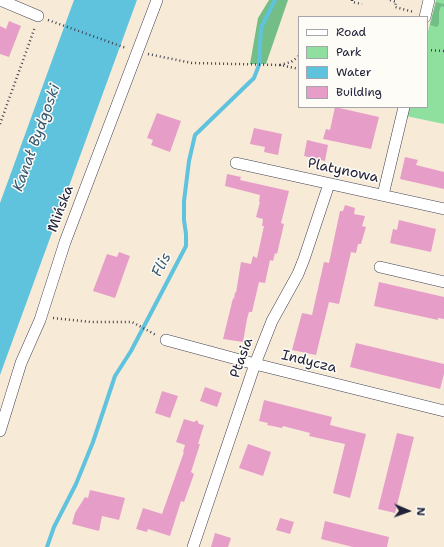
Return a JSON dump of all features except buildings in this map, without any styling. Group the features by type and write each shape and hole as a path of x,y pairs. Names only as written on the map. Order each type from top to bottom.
{"street":[{"path":"0,0 38,16"},
{"name":"Mińska","path":"0,431 21,363 41,316 65,242 157,0"},
{"path":"421,15 429,0"},
{"path":"383,196 404,108"},
{"name":"Platynowa","path":"236,163 444,209"},
{"name":"Ptasia","path":"193,547 255,364 272,322 298,274 329,184"},
{"path":"380,268 444,282"},
{"name":"Indycza","path":"166,340 255,364 444,411"}],"path":[{"path":"352,0 352,2 362,4"},
{"path":"390,0 396,2 395,7 421,15"},
{"path":"0,124 38,16 138,53 192,63 280,65 298,69"},
{"path":"428,50 444,51"},
{"path":"280,65 291,62 298,57"},
{"path":"41,316 91,322 132,322 146,330"}],"green space":[{"path":"269,0 288,0 266,64 250,64 258,18"},
{"path":"436,0 444,0 444,124 406,116 409,108 428,108 428,31"},
{"path":"436,2 444,4 444,7 441,6 439,12 439,24 437,27 430,25"}],"water":[{"name":"Kanał Bydgoski","path":"74,0 137,0 0,375 0,203"}],"waterway":[{"name":"Flis","path":"47,547 54,527 76,484 93,442 115,376 131,351 186,246 184,201 189,161 195,135 254,78 259,65 261,28 275,0"}]}
